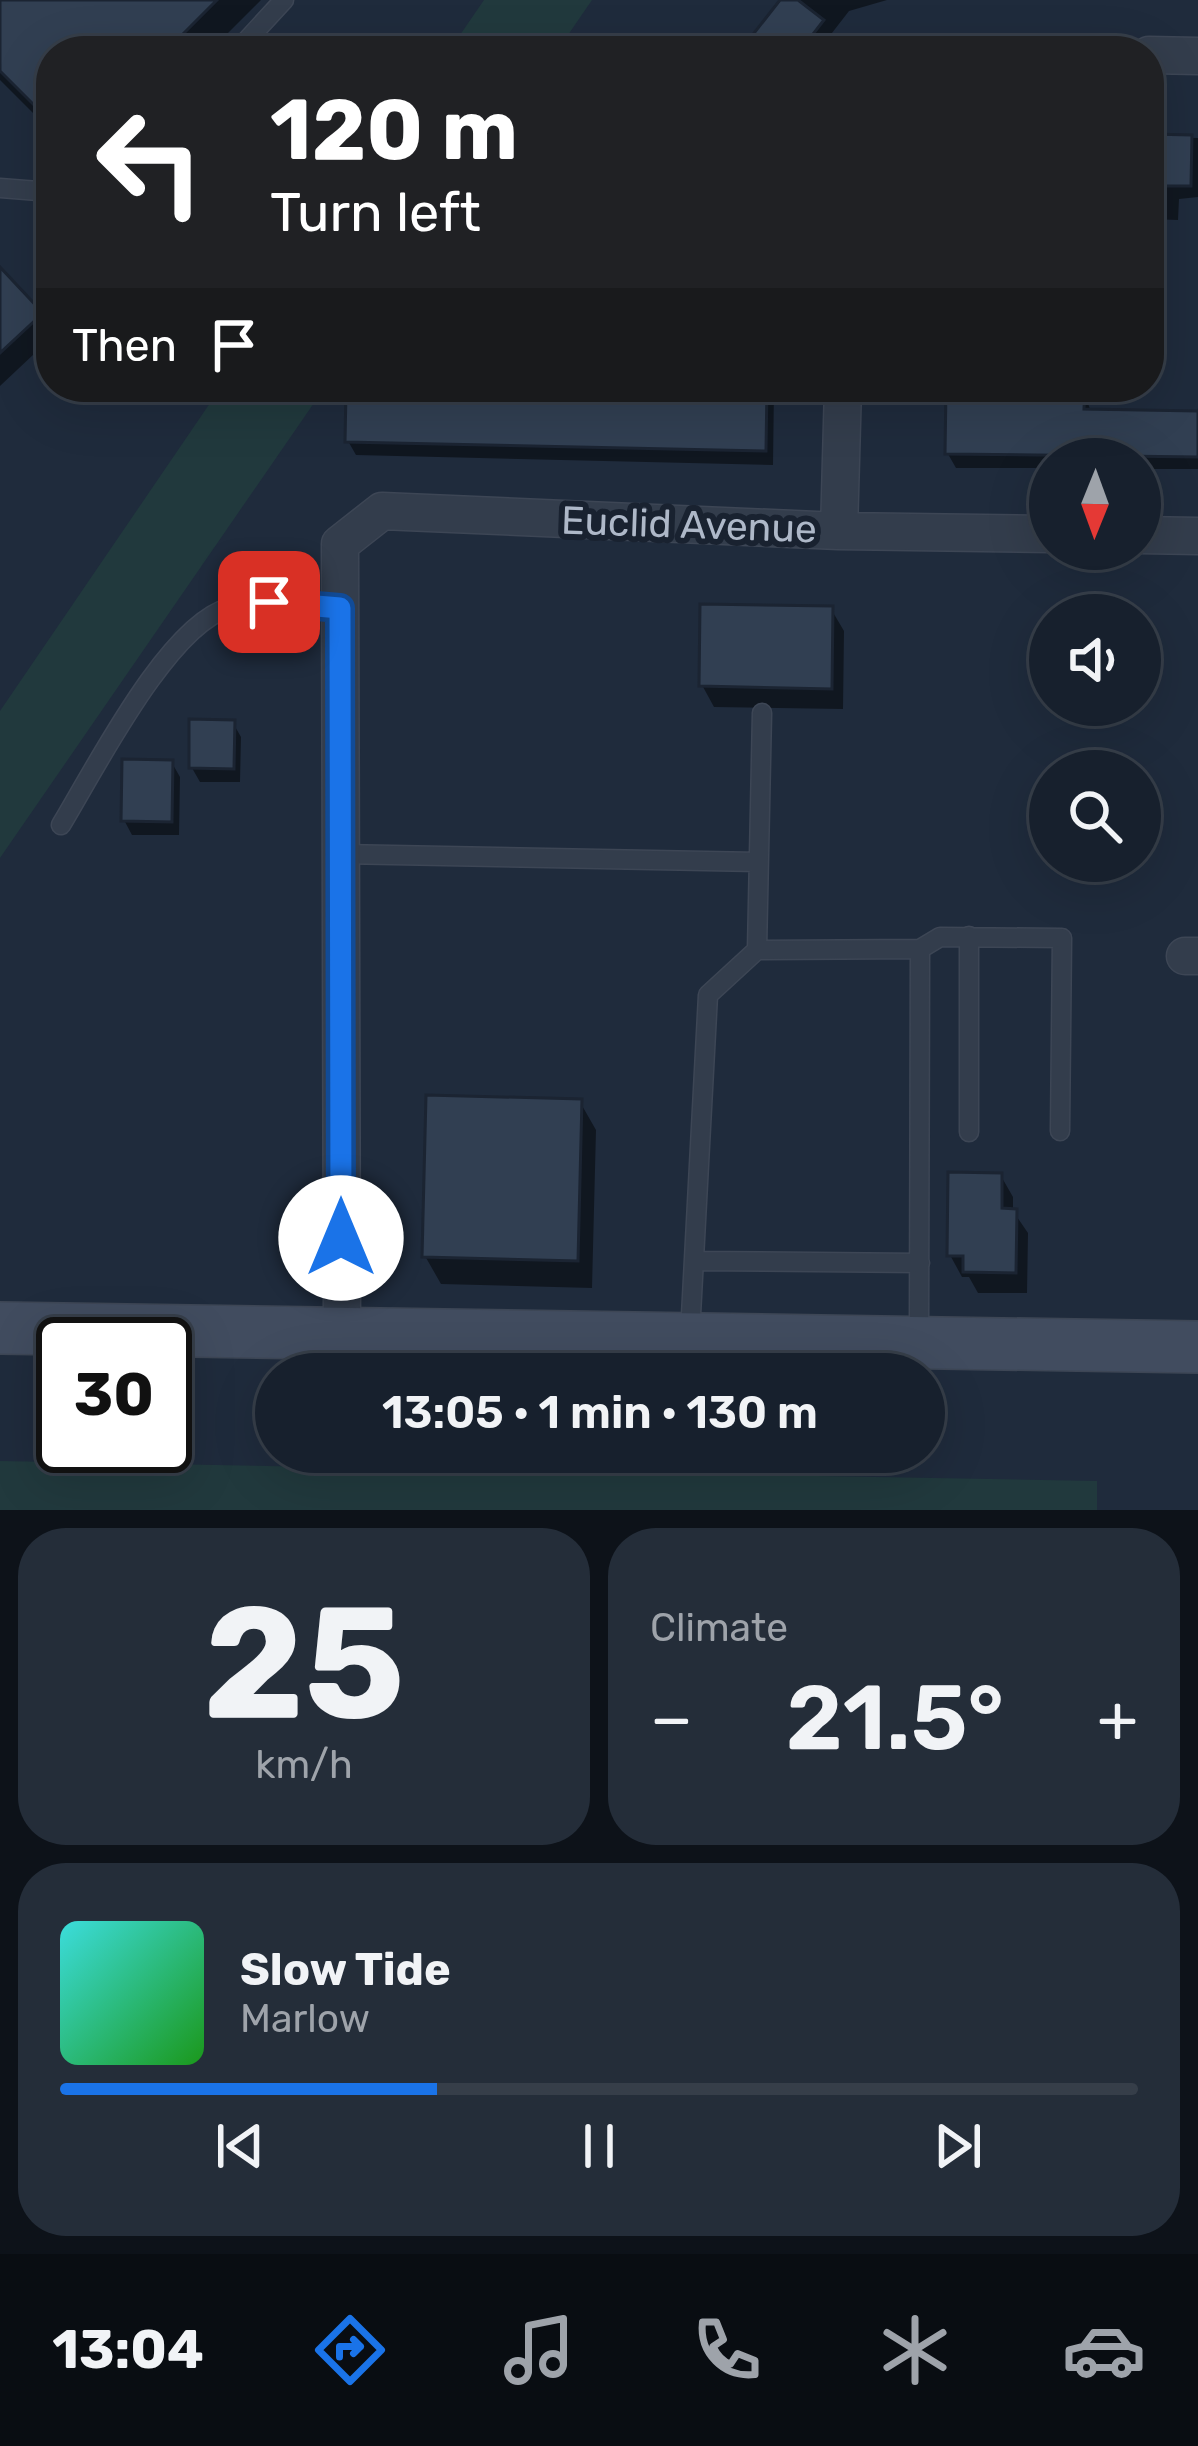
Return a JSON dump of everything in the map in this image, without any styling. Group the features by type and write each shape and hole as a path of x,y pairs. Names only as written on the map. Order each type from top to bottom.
{"street":[{"path":"1164,55 1198,56"},
{"path":"839,531 843,402"},
{"name":"Euclid Avenue","path":"340,608 340,544 382,511 839,531 1029,534"},
{"path":"1161,535 1198,536"},
{"path":"340,608 342,1334"},
{"path":"0,1328 1198,1347"}],"lane":[{"path":"251,36 284,0"},
{"path":"0,188 36,191"},
{"path":"61,825 137,699 190,631 226,608 269,602 340,608"},
{"path":"757,950 762,712"},
{"path":"340,854 758,862"},
{"path":"969,936 969,1132"},
{"path":"690,1338 708,995 757,950 920,949 940,937 1063,938 1060,1131"},
{"path":"919,1341 920,949"},
{"path":"694,1261 920,1263"}],"green space":[{"path":"484,0 592,0 567,36 459,36"},
{"path":"211,402 315,402 0,858 0,711"},
{"path":"0,1461 36,1462 36,1473 192,1473 192,1465 255,1466 255,1473 658,1473 1097,1481 1097,1510 0,1510"}],"building":[{"path":"0,0 217,0 181,36 36,36 36,107 0,71"},
{"path":"780,0 798,0 824,20 812,36 752,36"},
{"path":"1164,134 1192,135 1191,186 1164,186"},
{"path":"0,267 36,306 36,320 0,353"},
{"path":"346,402 767,402 766,451 345,442"},
{"path":"946,402 1084,402 1084,409 1198,411 1198,457 1161,457 1161,438 1029,438 1029,455 945,454"},
{"path":"700,604 833,606 832,689 699,686"},
{"path":"189,719 235,720 234,769 189,768"},
{"path":"122,759 173,760 172,822 121,821"},
{"path":"426,1095 582,1099 578,1261 422,1257"},
{"path":"948,1172 1002,1173 1002,1208 1017,1209 1016,1273 963,1272 963,1256 947,1256"}],"route":[{"path":"269,602 340,608 341,1238"}]}
